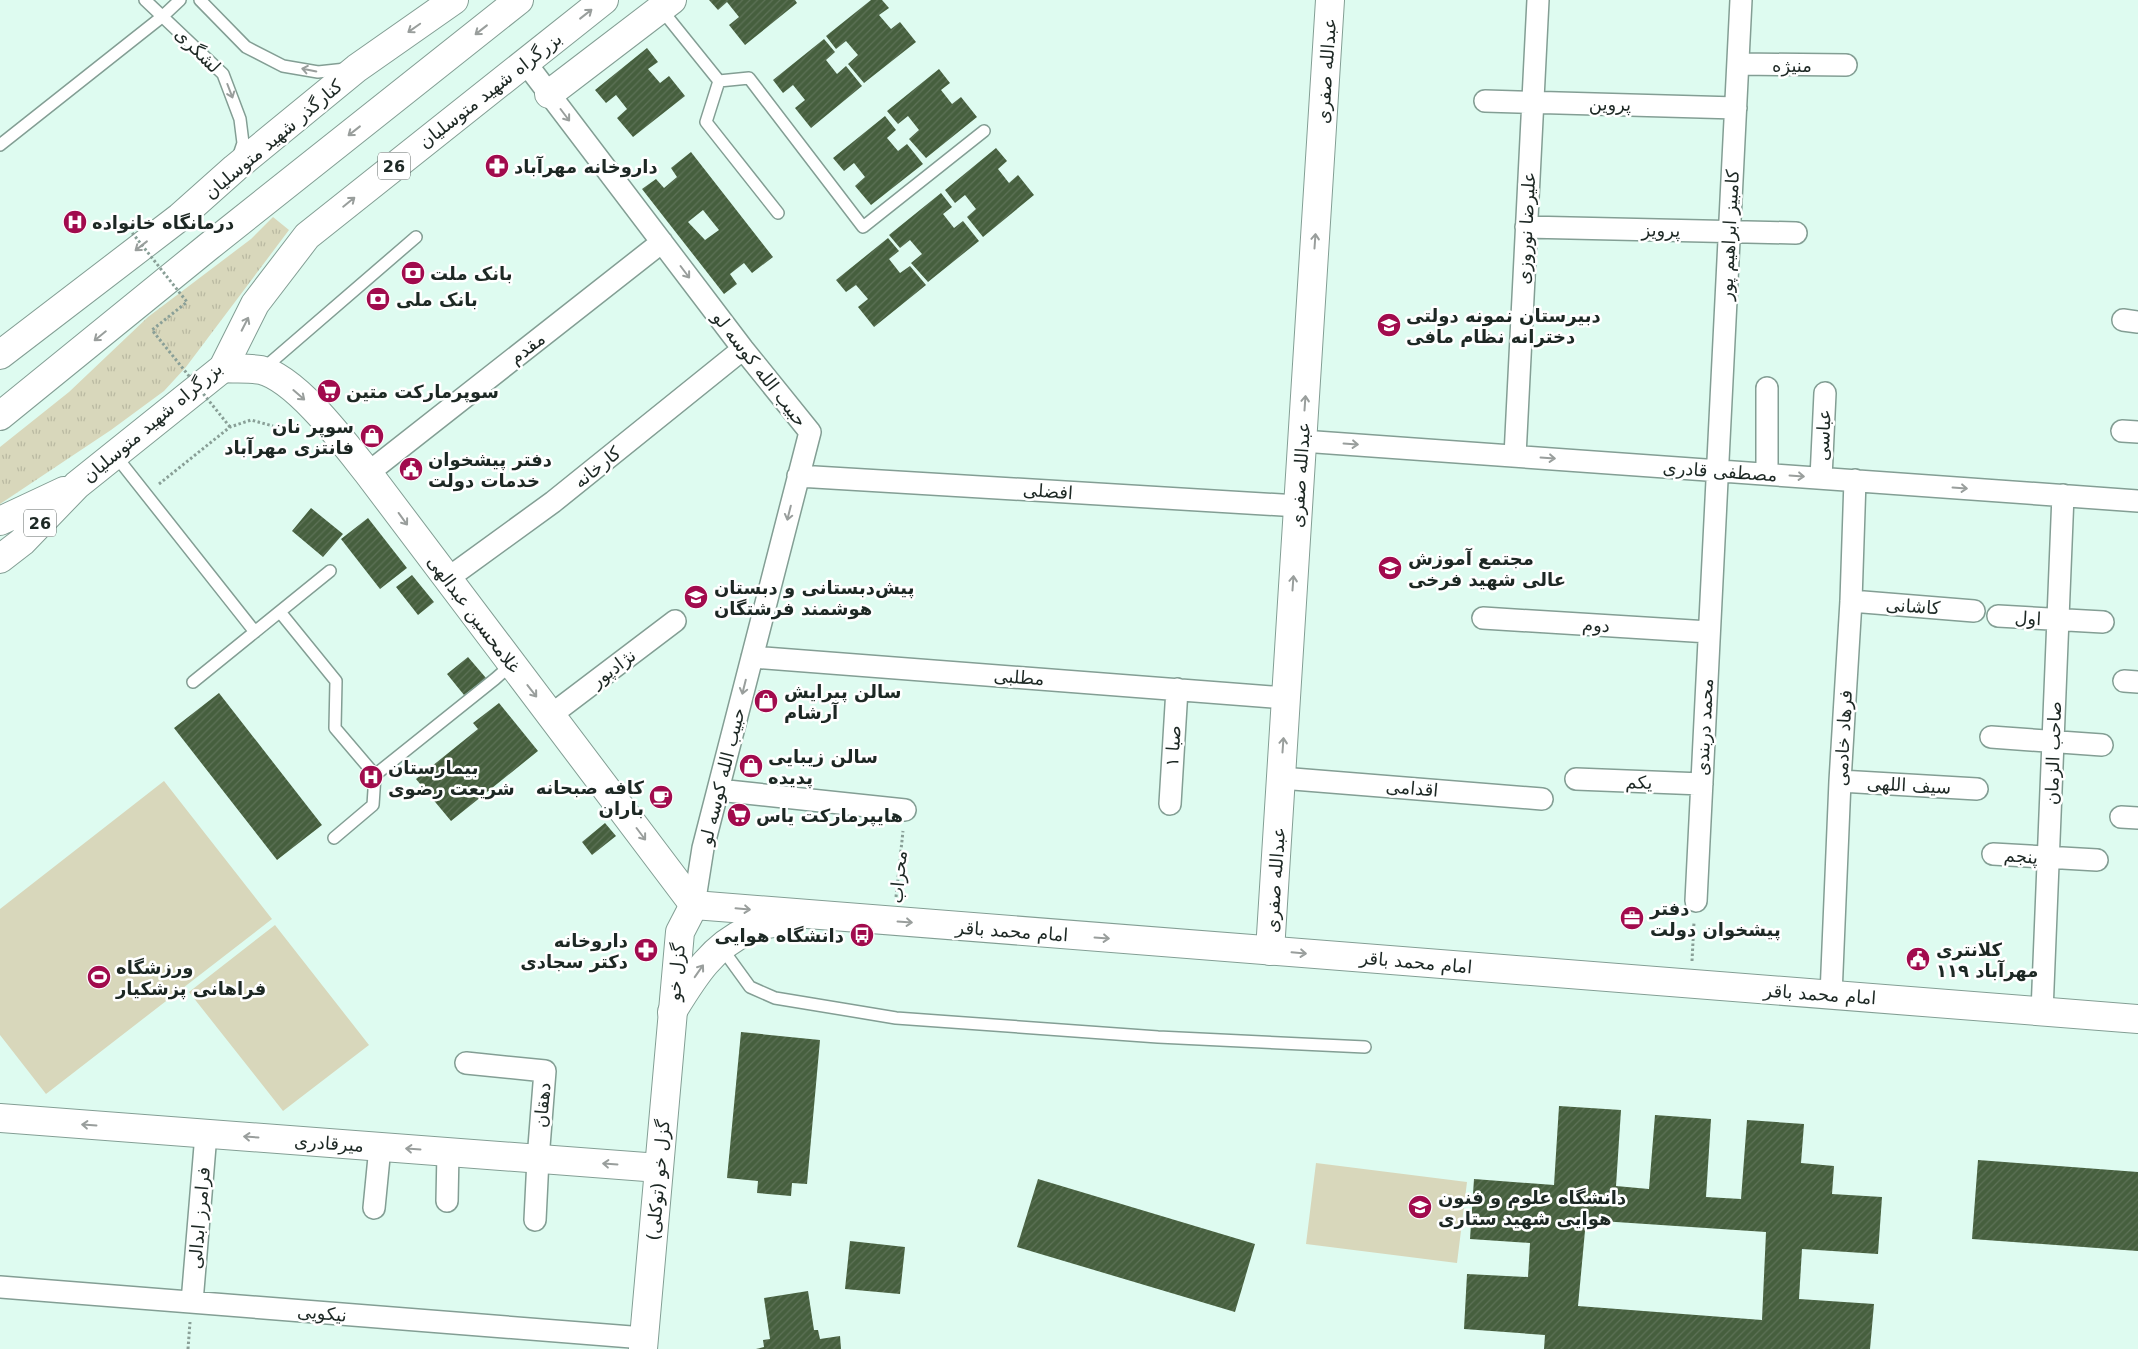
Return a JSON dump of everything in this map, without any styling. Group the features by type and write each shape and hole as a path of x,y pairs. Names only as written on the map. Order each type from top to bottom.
{"main road":[{"name":"کنارگذر شهید متوسلیان","path":"0,355 180,217 235,168 357,68 454,0"},
{"path":"0,416 208,247 519,0"},
{"name":"بزرگراه شهید متوسلیان","path":"0,559 22,542 77,485 223,368 255,304 307,236 604,0"},
{"name":"عبدالله صفری","path":"1270,951 1330,0"},
{"path":"549,94 667,4"},
{"name":"غلامحسین عبدالهی","path":"223,368 262,370 285,383 318,412 368,473 694,906"},
{"path":"0,521 77,485"},
{"name":"امام محمد باقر","path":"694,906 2138,1019"},
{"name":"گزل خو","path":"672,1012 680,932 694,906"},
{"path":"672,1012 701,966 721,947 749,929 807,915"},
{"name":"گزل خو (توکلی)","path":"644,1344 672,1012"},
{"name":"میرقادری","path":"0,1118 659,1168"}],"street":[{"name":"علیرضا نوروزی","path":"1515,456 1538,0"},
{"name":"کامبیز ابراهیم پور","path":"1717,470 1741,0"},
{"name":"حبیب الله کوسه لو","path":"525,62 743,349 810,432 703,848 694,906"},
{"name":"منیژه","path":"1738,64 1846,65"},
{"name":"پروین","path":"1485,101 1736,108"},
{"name":"پرویز","path":"1526,227 1796,233"},
{"name":"مقدم","path":"368,473 662,242"},
{"name":"کارخانه","path":"447,579 553,502 743,349"},
{"path":"1767,388 1767,474"},
{"name":"عباسی","path":"1820,478 1825,393"},
{"name":"مصطفی قادری","path":"1302,441 2138,501"},
{"name":"محمد دربندی","path":"1696,901 1717,470"},
{"name":"افضلی","path":"798,476 1298,506"},
{"name":"فرهاد خادمی","path":"1831,995 1840,781 1851,602 1855,480"},
{"name":"صاحب الزمان","path":"2042,1012 2063,495"},
{"name":"کاشانی","path":"1851,602 1974,610"},
{"name":"اول","path":"1998,616 2058,619"},
{"name":"دوم","path":"1483,618 1709,632"},
{"path":"2058,619 2103,622"},
{"name":"نژادپور","path":"551,715 675,621"},
{"name":"مطلبی","path":"752,657 1286,698"},
{"name":"صبا ۱","path":"1170,804 1177,689"},
{"path":"1991,737 2102,745"},
{"name":"اقدامی","path":"1281,778 1542,799"},
{"name":"یکم","path":"1576,779 1702,784"},
{"name":"سیف اللهی","path":"1840,781 1978,789"},
{"path":"718,790 905,810"},
{"name":"پنجم","path":"1993,854 2097,860"},
{"name":"دهقان","path":"466,1063 545,1071 538,1159"},
{"name":"فرامرز ابدالی","path":"192,1302 206,1134"},
{"path":"374,1208 380,1147"},
{"path":"447,1201 448,1152"},
{"path":"535,1220 538,1159"},
{"name":"نیکویی","path":"0,1287 192,1302 644,1344"}],"lane":[{"name":"لشگری","path":"145,0 223,74 240,119 243,143 235,168"},
{"path":"0,145 163,16 180,0"},
{"name":"لشگری","path":"200,0 246,47 283,66 318,72 357,68"},
{"path":"667,4 718,81 706,122 778,213"},
{"path":"718,81 749,78 863,227 984,131"},
{"path":"262,370 416,237"},
{"path":"115,454 255,632"},
{"path":"193,682 330,571"},
{"path":"280,612 336,681 334,728 375,775 373,805 334,838"},
{"path":"375,775 495,680 512,664"},
{"path":"721,947 750,986 775,998 896,1018 1158,1037 1364,1048"}],"path":[{"path":"126,225 188,302 152,330 230,427"},
{"path":"147,494 230,427 251,420 273,426"},
{"name":"محراب","path":"894,921 905,810"},
{"path":"1690,984 1696,901"}],"green space":[{"path":"273,217 289,230 186,367 164,391 111,430 0,504 0,447 69,392 148,317 251,239"},
{"name":"ورزشگاه فراهانی پزشکیار","path":"164,781 272,919 46,1094 0,1035 0,909"},
{"path":"275,925 369,1045 283,1111 189,992"},
{"path":"1316,1163 1467,1182 1457,1263 1306,1244"}],"building":[{"path":"709,0 795,0 797,3 745,45 729,25 739,17 727,2 718,10"},
{"path":"871,0 882,0 889,8 879,15 891,29 900,22 916,42 864,83 848,64 858,55 846,41 836,49 826,36"},
{"path":"824,39 835,52 826,60 837,74 846,66 862,86 811,128 795,108 805,100 793,85 783,93 773,80"},
{"path":"647,48 658,62 648,69 660,83 669,76 685,96 633,137 617,118 627,109 616,95 606,103 595,90"},
{"path":"939,69 950,83 941,90 952,104 961,97 977,117 926,158 909,139 919,130 908,116 898,124 887,111"},
{"path":"885,116 896,130 887,138 898,151 907,144 923,164 871,205 855,186 865,177 854,163 844,171 833,158"},
{"path":"996,148 1007,161 998,169 1009,183 1018,175 1034,195 983,237 967,217 976,209 965,195 955,203 945,190"},
{"path":"691,152 773,257 752,273 744,263 730,274 737,284 724,294 642,189 656,179 664,188 677,177 671,168","holes":["703,210 719,230 705,240 688,222"]},
{"path":"941,193 952,207 943,214 954,228 963,221 979,241 928,282 911,263 922,254 910,240 900,248 889,235"},
{"path":"888,238 899,251 889,259 900,273 910,266 926,285 874,327 858,307 868,299 856,285 846,292 836,280"},
{"path":"311,508 343,534 323,557 292,531"},
{"path":"368,518 407,568 380,589 341,539"},
{"path":"412,575 434,602 418,615 396,587"},
{"path":"468,657 486,678 464,695 447,674"},
{"path":"219,693 322,825 277,860 174,728"},
{"path":"499,703 538,751 451,821 416,779 478,729 473,723"},
{"path":"605,823 616,836 592,855 582,842"},
{"path":"741,1032 820,1040 807,1184 792,1183 791,1196 757,1193 758,1181 727,1178"},
{"path":"1559,1106 1621,1110 1616,1186 1649,1189 1655,1115 1711,1119 1706,1197 1741,1199 1747,1120 1804,1124 1801,1163 1834,1166 1832,1194 1882,1197 1878,1254 1802,1249 1799,1299 1874,1304 1870,1349 1544,1349 1545,1335 1464,1329 1467,1274 1528,1277 1530,1243 1470,1239 1474,1179 1554,1185","holes":["1586,1220 1766,1232 1762,1320 1578,1306"]},
{"path":"1978,1160 2138,1172 2138,1251 1972,1239"},
{"path":"1038,1179 1255,1244 1235,1312 1017,1247"},
{"path":"850,1241 905,1247 900,1294 845,1289"},
{"path":"808,1291 814,1330 818,1330 820,1339 840,1336 841,1349 756,1349 764,1347 763,1340 770,1339 764,1298"}],"place":[{"name":"داروخانه مهرآباد","path":"497,166"},
{"name":"درمانگاه خانواده","path":"75,222"},
{"name":"بانک ملت","path":"413,273"},
{"name":"بانک ملی","path":"378,299"},
{"name":"دبیرستان نمونه دولتی دخترانه نظام مافی","path":"1389,325"},
{"name":"سوپرمارکت متین","path":"329,391"},
{"name":"سوپر نان فانتزی مهرآباد","path":"372,436"},
{"name":"دفتر پیشخوان خدمات دولت","path":"411,469"},
{"name":"مجتمع آموزش عالی شهید فرخی","path":"1390,568"},
{"name":"پیش‌دبستانی و دبستان هوشمند فرشتگان","path":"696,597"},
{"name":"سالن پیرایش آرشام","path":"766,701"},
{"name":"سالن زیبایی پدیده","path":"751,766"},
{"name":"بیمارستان شریعت رضوی","path":"371,777"},
{"name":"کافه صبحانه باران","path":"661,797"},
{"name":"هایپرمارکت یاس","path":"739,815"},
{"name":"دفتر پیشخوان دولت","path":"1632,918"},
{"name":"دانشگاه هوایی","path":"862,935"},
{"name":"داروخانه دکتر سجادی","path":"646,950"},
{"name":"کلانتری ۱۱۹ مهرآباد","path":"1918,959"},
{"name":"ورزشگاه فراهانی پزشکیار","path":"99,977"},
{"name":"دانشگاه علوم و فنون هوایی شهید ستاری","path":"1420,1207"}]}
